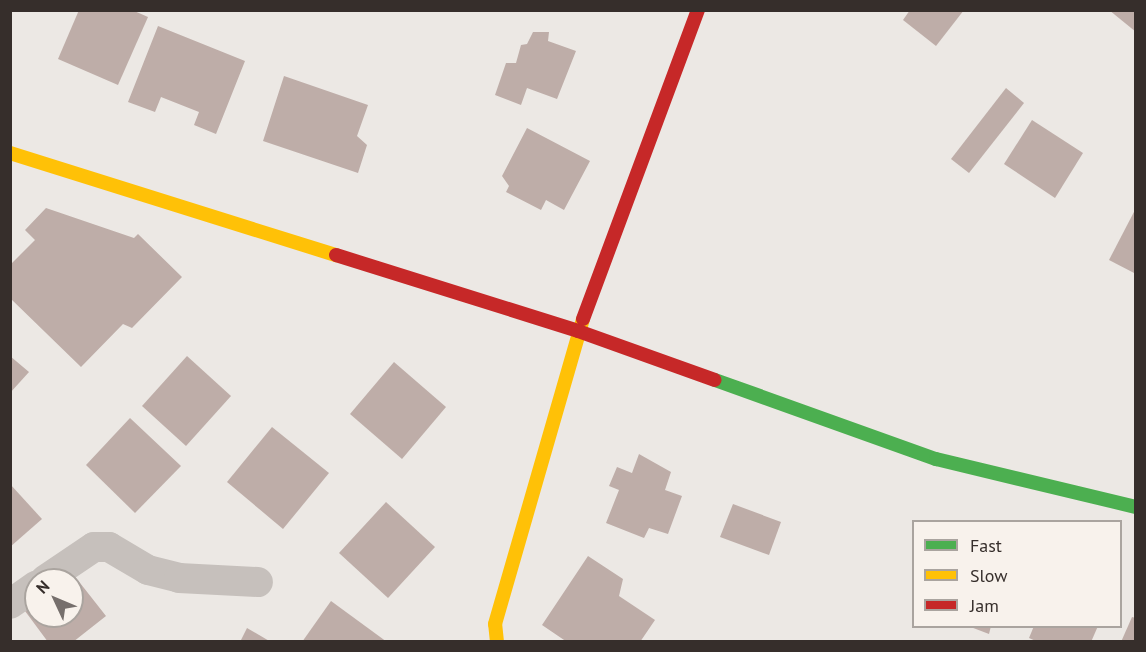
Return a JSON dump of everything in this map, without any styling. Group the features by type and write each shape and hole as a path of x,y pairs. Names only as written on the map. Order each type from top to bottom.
{"street":[{"path":"497,642 495,624 578,332 698,10"},
{"path":"10,153 578,332 936,459 1136,507"},
{"path":"63,568 94,547 109,547 148,570 179,578 258,582"},
{"path":"10,604 24,594"}],"building":[{"path":"79,10 132,10 148,17 118,85 58,59"},
{"path":"910,10 964,10 936,46 903,20"},
{"path":"1109,10 1136,10 1136,32"},
{"path":"158,26 245,61 216,134 194,125 199,112 161,97 155,112 128,102"},
{"path":"533,32 549,32 548,41 576,51 557,99 527,88 521,105 495,95 506,63 516,63 521,45 527,44"},
{"path":"284,76 368,105 357,136 367,145 358,173 263,141"},
{"path":"1006,88 1024,103 969,173 951,159"},
{"path":"1032,120 1083,153 1055,198 1004,164"},
{"path":"527,128 590,161 564,210 546,200 541,210 506,192 509,186 502,176"},
{"path":"46,208 134,238 138,234 182,277 132,328 123,324 81,367 10,298 10,265 35,240 25,230"},
{"path":"1136,208 1136,274 1109,260"},
{"path":"10,356 29,372 10,393"},
{"path":"187,356 231,396 186,446 142,406"},
{"path":"394,362 446,407 402,459 350,414"},
{"path":"130,418 181,466 135,513 86,465"},
{"path":"272,427 329,473 283,529 227,482"},
{"path":"639,454 671,472 665,490 682,496 668,534 649,528 644,538 606,523 619,490 609,486 617,467 632,473"},
{"path":"10,484 42,519 10,547"},
{"path":"386,502 435,547 388,598 339,553"},
{"path":"733,504 781,522 769,555 720,537"},
{"path":"588,556 623,579 619,596 655,620 640,642 567,642 542,625"},
{"path":"84,588 106,616 73,642 48,642 38,628 84,628"},
{"path":"331,601 387,642 302,642"},
{"path":"1132,617 1136,618 1136,642 1121,642"},
{"path":"247,628 271,642 240,642"},
{"path":"973,628 990,628 989,634"},
{"path":"1033,628 1097,628 1091,642 1038,642 1029,638"}],"traffic: fast":[{"path":"715,380 936,459 1136,507"}],"traffic: slow":[{"path":"10,153 336,255"},
{"path":"497,642 495,624 583,319"}],"traffic: jam":[{"path":"583,319 698,10"},
{"path":"336,255 578,331 715,380"}]}
